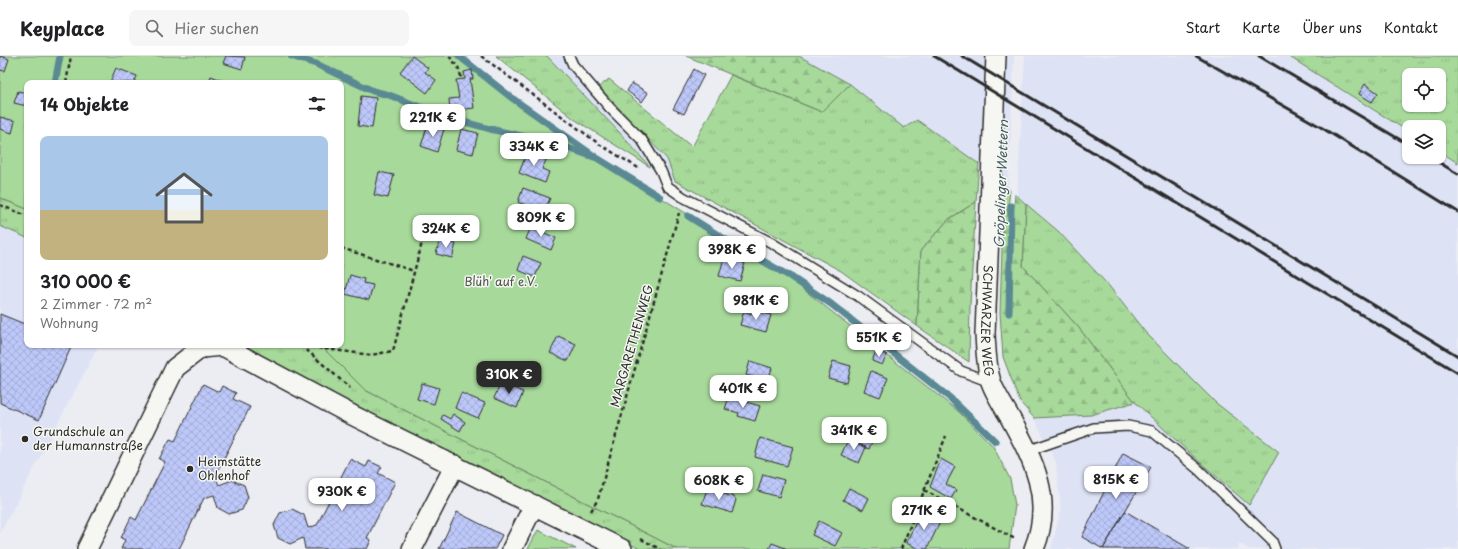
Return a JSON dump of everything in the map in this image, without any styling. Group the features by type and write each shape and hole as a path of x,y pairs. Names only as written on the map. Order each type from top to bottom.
{"street":[{"name":"SCHWARZER WEG","path":"996,56 985,334 986,361 991,382 1028,451 1038,475 1044,507 1038,539 1027,545"},
{"path":"88,549 175,368 201,348"},
{"path":"227,348 352,415 455,465 614,547"},
{"path":"412,549 455,465"},
{"path":"512,549 534,505"}],"lane":[{"path":"569,56 573,65 596,92 642,140 661,171 668,186 683,197 772,243 858,296 961,371 991,382"},
{"path":"1028,451 1094,428 1128,426 1152,431 1199,470 1272,541 1275,549"}],"path":[{"path":"67,80 71,56"},
{"path":"449,56 458,67 462,79"},
{"path":"481,56 599,144 668,186"},
{"name":"MARGARETHENWEG","path":"590,513 598,499 683,197"},
{"path":"0,205 24,215"},
{"path":"319,348 371,355 393,351 424,235"},
{"path":"344,249 414,271"},
{"path":"900,549 946,436"},
{"path":"924,490 1027,545"}],"shaded area":[{"path":"547,56 578,56 579,64 667,159 675,181 650,167"},
{"path":"799,56 1288,56 1402,128 1402,164 1446,164 1446,155 1458,163 1458,549 1249,549 1239,543 1238,549 1051,549 1061,510 1056,462 1034,418 1091,415 1135,402 1193,456 1249,504 1278,452 1216,403 1145,332 1109,286 1058,231 979,164 917,120 904,128 850,84"},
{"name":"Grundschule an der Humannstraße","path":"0,226 24,237 24,348 97,348 0,533"}],"green space":[{"name":"Blüh' auf e.V.","path":"0,56 458,56 598,158 789,278 958,411 993,446 1010,479 1015,505 1009,549 677,549 365,390 323,348 344,348 344,80 24,80 24,208 0,198"},
{"path":"496,56 547,56 650,167 574,119"},
{"path":"686,56 799,56 850,84 822,112"},
{"path":"1288,56 1458,56 1458,163 1446,155 1446,120 1402,120 1402,128"},
{"path":"731,75 822,112 850,84 904,128 917,120 979,164 976,202 949,219 921,250 917,326 841,271 675,181 667,159 599,87 609,79 692,147"},
{"path":"1004,185 1010,190 1008,208 1010,215 1014,207 1015,194 1026,204 1023,266 1079,328 1135,402 1091,415 1034,418 1020,402 1003,357 1000,313"},
{"path":"0,198 24,208 24,237 0,226"},
{"path":"976,202 970,305 969,362 917,326 921,250 949,219"},
{"path":"1026,204 1058,231 1109,286 1145,332 1216,403 1279,452 1249,505 1135,402 1079,328 1023,266"},
{"path":"243,348 323,348 365,390 677,549 640,549"},
{"path":"538,530 576,549 528,549"}],"pier":[{"path":"1014,56 1025,56 1017,196 1008,188"}],"building":[{"path":"0,56 9,59 5,71 0,70"},
{"path":"226,56 245,57 242,69 223,63"},
{"path":"412,56 428,68 425,72 436,80 427,93 400,72"},
{"path":"116,68 137,76 135,80 111,80"},
{"path":"694,69 704,75 684,114 673,109"},
{"path":"472,70 473,79 470,79 474,108 450,111 449,99 459,98 456,80 465,79 464,72"},
{"path":"211,76 221,80 210,80"},
{"path":"632,83 648,93 642,102 627,91"},
{"path":"1365,84 1378,93 1372,102 1359,94"},
{"path":"18,91 24,92 24,105 14,103"},
{"path":"361,96 376,98 372,128 358,126"},
{"path":"0,117 15,121 12,133 0,129"},
{"path":"428,124 444,129 437,152 421,146"},
{"path":"461,129 478,133 473,154 456,150"},
{"path":"528,150 547,158 542,169 549,172 545,183 519,173"},
{"path":"379,172 394,175 388,198 374,195"},
{"path":"523,188 550,198 544,213 518,202"},
{"path":"531,227 556,238 551,250 526,239"},
{"path":"440,239 456,244 452,258 436,254"},
{"path":"523,256 541,263 535,277 518,270"},
{"path":"724,258 745,263 740,281 719,276"},
{"path":"350,275 364,279 363,283 373,285 369,300 345,294"},
{"path":"752,310 771,315 766,332 740,325 744,311 751,314"},
{"path":"0,314 24,324 24,348 71,348 39,420 0,403"},
{"path":"558,336 576,344 568,361 550,353"},
{"path":"876,351 887,355 882,365 872,361"},
{"path":"750,361 772,368 768,381 746,375"},
{"path":"833,361 851,366 847,383 828,378"},
{"path":"871,371 888,378 880,397 864,391"},
{"path":"422,383 439,388 434,404 417,399"},
{"path":"501,383 523,392 517,408 494,398"},
{"name":"Heimstätte Ohlenhof","path":"203,384 219,392 222,386 236,393 233,399 250,407 215,476 219,485 232,480 244,485 248,497 242,510 229,514 218,508 214,495 204,498 179,549 121,549 125,540 121,538 131,517 136,520 165,462 159,459 170,439 175,441"},
{"path":"461,393 485,403 478,418 455,408"},
{"path":"729,397 760,406 755,421 738,416 739,413 725,409"},
{"path":"453,414 465,422 460,431 441,419 443,415 450,419"},
{"path":"853,418 877,428 869,449 845,439"},
{"path":"760,438 793,447 787,466 755,457"},
{"path":"848,440 866,447 859,463 841,455"},
{"path":"1123,453 1151,467 1103,549 1082,537"},
{"name":"Heimstätte Ohlenhof","path":"350,459 366,467 369,461 382,467 378,473 395,482 367,538 371,540 367,549 305,549 303,538 290,544 278,538 274,525 280,513 292,509 304,515 308,528 317,525"},
{"path":"941,459 955,467 946,484 956,490 951,499 930,487"},
{"path":"763,474 784,480 779,497 758,491"},
{"path":"849,488 869,498 863,510 843,500"},
{"path":"707,489 734,497 736,500 732,513 702,504"},
{"path":"922,510 941,520 927,549 919,549 906,543"},
{"path":"1125,511 1190,549 1103,549"},
{"path":"457,512 502,535 495,549 439,549"},
{"path":"819,521 842,533 835,546 812,535"},
{"path":"772,543 788,549 769,549"}],"waterway":[{"path":"56,80 60,56"},
{"path":"291,56 316,64 373,91 389,95 443,116 490,129 556,144 597,158"},
{"path":"459,56 512,98 597,158 660,197"},
{"name":"Gröpelinger Wettern","path":"1009,313 1011,206"},
{"path":"688,216 726,240 791,277 831,304 950,398 995,441"}],"railway":[{"path":"934,56 1458,373"},
{"path":"962,56 1458,356"},
{"path":"1196,56 1319,126 1458,212"},
{"path":"1259,56 1402,141"},
{"path":"1442,164 1458,174"}],"place":[{"name":"Grundschule an der Humannstraße","path":"25,439"},
{"name":"Heimstätte Ohlenhof","path":"190,469"}]}
